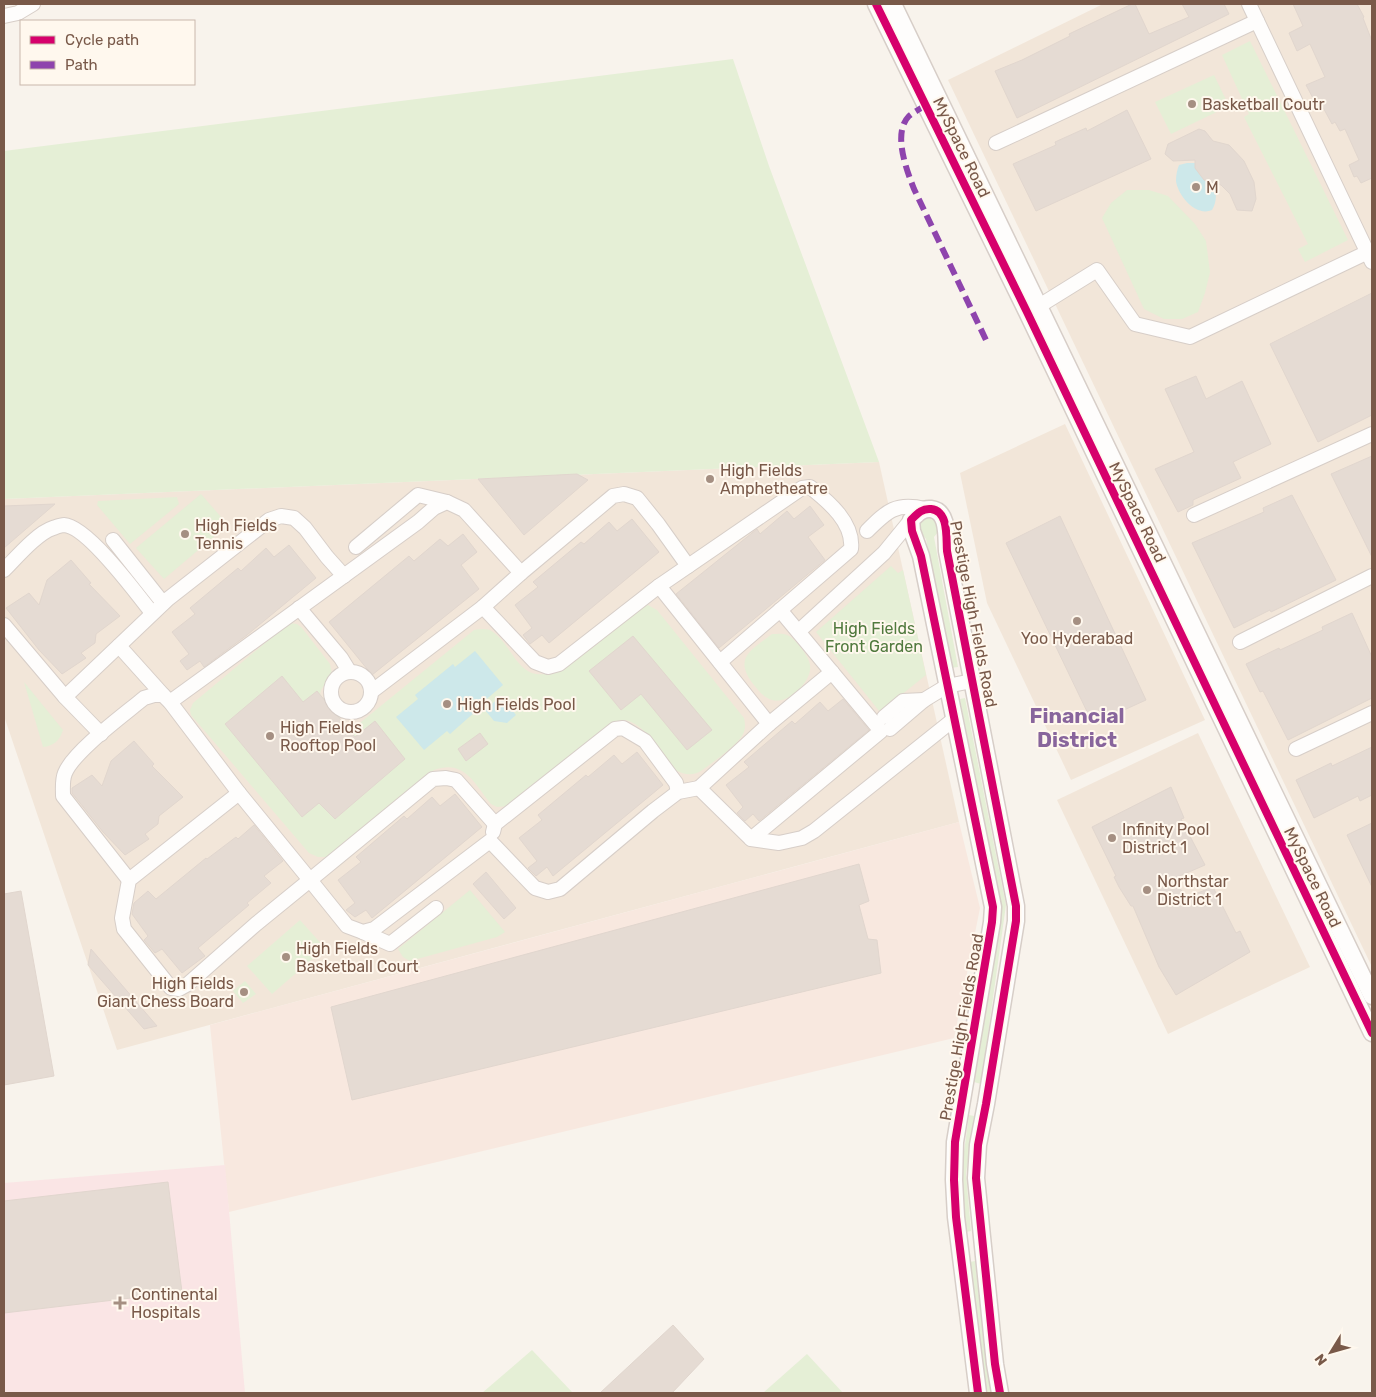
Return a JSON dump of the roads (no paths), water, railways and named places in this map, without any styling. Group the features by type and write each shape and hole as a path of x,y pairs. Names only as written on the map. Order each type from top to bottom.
{"street":[{"path":"4,16 18,13 33,4"},
{"name":"MySpace Road","path":"876,4 1292,846 1372,996"},
{"name":"MySpace Road","path":"893,4 1039,306 1292,846 1372,1033"},
{"path":"1039,306 1097,270 1135,324 1190,337 1370,257 1249,4"},
{"path":"996,143 1257,21"},
{"path":"1194,515 1372,434"},
{"path":"483,607 535,662 548,667 559,664 659,586 802,488 810,487 837,512 847,527 852,539 851,549 720,662"},
{"path":"371,692 483,607 613,496 624,494 637,498 688,566"},
{"path":"356,547 418,495 448,502 464,510 521,573"},
{"path":"130,880 63,796 63,784 67,769 101,734 144,698 154,695 166,698 299,608 418,522 434,508 448,502"},
{"path":"867,531 882,516 899,506 907,505 925,509"},
{"path":"799,631 873,565 911,520 925,509"},
{"name":"Prestige High Fields Road","path":"925,509 934,509 942,514 945,523 947,551 1016,906 1016,920 978,1145 976,1178 995,1364 1000,1393"},
{"path":"65,697 152,614 268,520 281,516 294,518 306,528 327,557 344,576"},
{"name":"Prestige High Fields Road","path":"911,520 912,530 921,556 953,720 993,908 955,1142 954,1180 956,1217 978,1393"},
{"path":"4,570 37,538 51,528 65,525 83,534 90,540 116,568 152,614"},
{"path":"113,540 164,604"},
{"path":"1240,642 1372,576"},
{"path":"659,586 769,724"},
{"path":"299,608 349,671"},
{"path":"751,839 881,731 780,610"},
{"path":"4,625 65,697 101,734"},
{"path":"119,646 166,698 239,793 347,926 390,944 436,908"},
{"path":"349,671 356,672 367,679 371,692 368,703 364,708 351,712 338,708 330,697 332,684 338,675 349,671"},
{"path":"490,841 535,888 548,892 560,890 678,792 700,788 769,724 832,672"},
{"path":"887,723 947,686 972,681"},
{"path":"1296,749 1372,713"},
{"path":"700,788 751,839 779,843 802,838 814,832 953,720"},
{"path":"363,932 374,929 490,841 495,824 615,729 623,728 645,741 676,783 678,792"},
{"path":"239,793 130,880 122,918 124,929 171,988 179,989 188,984 256,924 433,779 446,778 456,780 495,824"},
{"path":"962,1099 986,1104"}],"water":[{"name":"M","path":"1195,163 1201,176 1213,183 1216,197 1212,210 1200,211 1194,208 1180,193 1176,181 1177,171 1179,165"},
{"name":"High Fields Pool","path":"475,651 503,685 450,734 447,731 424,750 396,717 418,699 415,695 453,664 455,667"},
{"path":"501,696 516,715 507,723 494,721 485,710"}],"place":[{"name":"Basketball Coutr","path":"1192,104"},
{"name":"M","path":"1196,187"},
{"name":"High Fields Amphetheatre","path":"710,479"},
{"name":"High Fields Tennis","path":"185,534"},
{"name":"Yoo Hyderabad","path":"1077,621"},
{"name":"High Fields Pool","path":"447,704"},
{"name":"High Fields Rooftop Pool","path":"270,736"},
{"name":"Infinity Pool District 1","path":"1112,838"},
{"name":"Northstar District 1","path":"1147,890"},
{"name":"High Fields Basketball Court","path":"286,957"},
{"name":"High Fields Giant Chess Board","path":"244,992"},
{"name":"Continental Hospitals","path":"120,1303"}],"district":[{"name":"Financial District","path":"1077,728"}],"park label":[{"name":"High Fields Front Garden","path":"874,637"}]}
